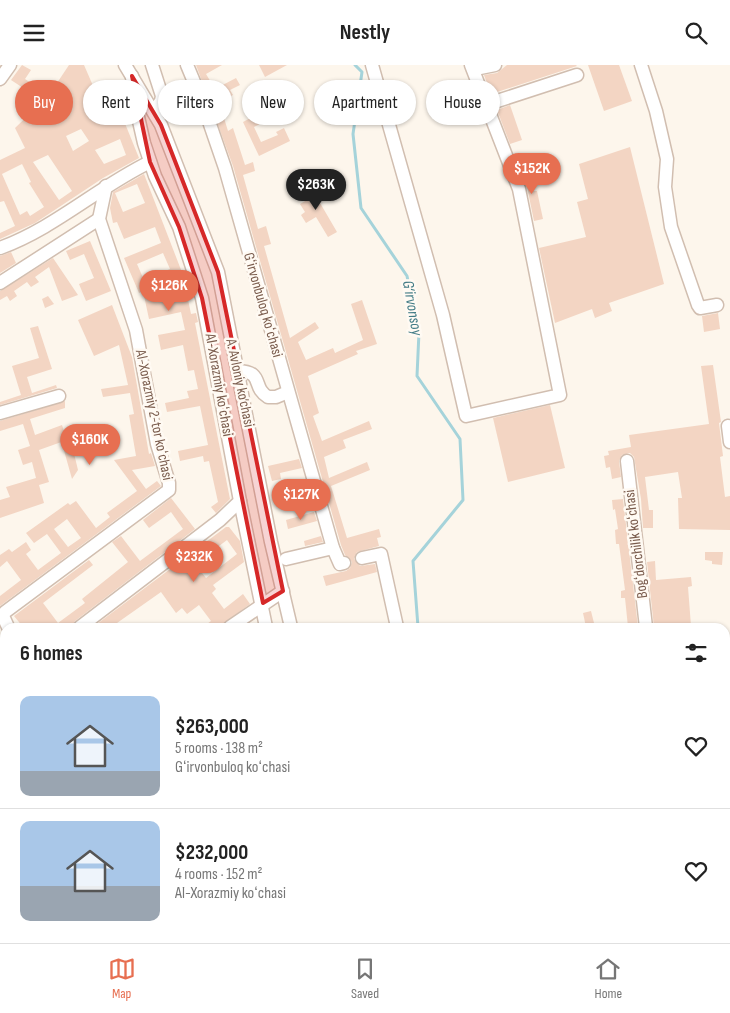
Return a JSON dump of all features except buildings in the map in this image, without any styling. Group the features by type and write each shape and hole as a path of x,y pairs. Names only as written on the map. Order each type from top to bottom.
{"street":[{"path":"0,79 10,65"},
{"path":"152,65 162,96 154,111"},
{"name":"Gʻirvonbuloq koʻchasi","path":"187,65 205,108 225,168 337,561 340,565 344,563"},
{"path":"372,65 443,315 466,416 560,395 519,189 493,125"},
{"path":"472,65 477,80"},
{"path":"472,65 480,68 495,65"},
{"path":"641,65 656,111 667,159 665,187 670,227 698,305 700,308 717,305"},
{"name":"A. Avloniy ko‘chasi","path":"128,71 154,111 181,174 218,272 291,623"},
{"name":"Al-Xorazmiy koʻchasi","path":"128,71 138,119 150,162 179,227 202,298 240,501 263,603 266,623"},
{"path":"500,100 577,75"},
{"path":"0,248 50,224 106,186 150,162"},
{"path":"0,283 99,219 106,186"},
{"name":"Al-Xorazmiy 2-tor koʻchasi","path":"4,623 3,616 5,612 170,490 170,483 157,444 136,330 99,219"},
{"path":"238,371 250,371 254,374 260,389 268,397 276,397 288,392"},
{"path":"0,413 58,396"},
{"path":"728,426 730,443"},
{"name":"Bogʻdorchilik koʻchasi","path":"627,461 646,623"},
{"path":"85,623 220,520 240,501"},
{"path":"286,559 333,548"},
{"path":"362,558 381,555 396,623"},
{"path":"236,623 283,591"}],"highlighted area":[{"path":"132,76 161,125 218,272 283,591 263,603 202,298 179,227 150,162"}],"waterway":[{"name":"G‘irvonsoy","path":"355,65 362,72 353,134 361,208 407,276 419,332 417,376 460,439 463,500 413,561 418,623"}]}
